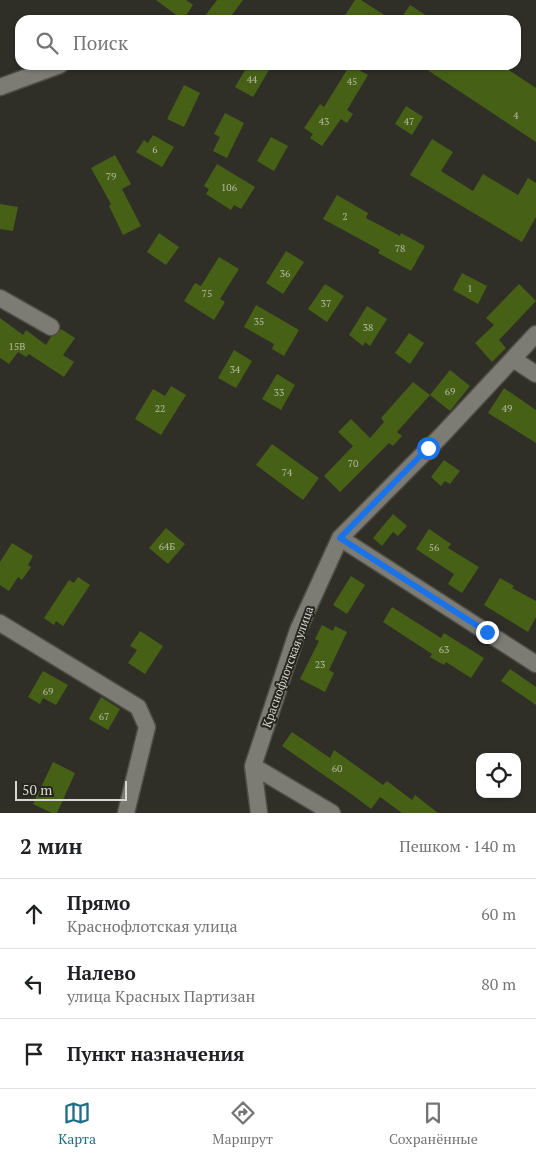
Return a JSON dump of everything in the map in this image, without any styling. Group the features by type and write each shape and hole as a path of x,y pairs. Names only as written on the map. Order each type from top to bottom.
{"street":[{"path":"0,87 46,70"},
{"path":"0,298 51,328"},
{"name":"Краснофлотская улица","path":"259,813 253,766 298,630 340,538 441,436 536,334"},
{"path":"513,359 536,374"},
{"path":"340,538 536,664"},
{"path":"0,623 138,707 147,727 126,813"},
{"path":"253,766 332,813"}],"building":[{"path":"156,0 186,0 193,5 186,15 176,15"},
{"path":"217,0 243,0 232,15 206,15"},
{"path":"355,0 361,0 384,15 345,15"},
{"path":"410,5 425,15 403,15"},
{"path":"245,70 269,70 253,97 235,87"},
{"path":"347,70 359,70 368,75 347,110 353,114 347,123 341,119 322,146 310,138 313,134 304,128 320,104 324,107"},
{"path":"428,70 509,70 536,88 536,142"},
{"path":"184,85 200,93 184,127 167,119"},
{"path":"406,106 423,117 412,135 395,124"},
{"path":"225,113 244,123 227,158 213,151 220,137 214,134"},
{"path":"153,135 174,147 162,167 136,152 144,140 148,143"},
{"path":"271,137 288,146 274,171 257,161"},
{"path":"432,139 453,152 441,171 473,191 483,174 518,195 528,178 536,183 536,217 522,242 410,175"},
{"path":"115,155 131,184 122,189 141,226 123,235 109,206 111,204 91,168"},
{"path":"217,164 255,187 241,209 234,205 231,210 206,194 209,189 204,186"},
{"path":"337,195 368,213 366,218 400,236 401,233 425,246 411,271 378,253 380,250 323,219"},
{"path":"0,204 18,207 13,231 0,229"},
{"path":"159,233 179,247 166,265 147,252"},
{"path":"286,251 304,262 283,294 266,283"},
{"path":"219,257 239,269 220,299 225,302 214,320 184,301 195,283 201,286"},
{"path":"462,273 487,286 478,304 453,290"},
{"path":"325,284 344,296 327,322 308,309"},
{"path":"519,284 536,301 499,340 506,348 492,362 475,343 494,325 486,318"},
{"path":"256,305 299,330 284,356 272,349 274,344 244,327"},
{"path":"367,306 387,319 370,346 365,342 363,346 349,335"},
{"path":"0,318 23,335 26,330 46,345 51,337 61,329 75,338 63,355 74,362 64,377 29,354 26,357 18,352 9,364 0,358"},
{"path":"409,333 424,343 410,364 395,353"},
{"path":"234,350 252,361 236,388 218,378"},
{"path":"450,370 470,386 450,411 430,395"},
{"path":"277,374 295,385 281,410 262,399"},
{"path":"413,382 430,395 397,432 402,436 393,446 389,443 340,492 324,476 353,446 338,432 351,419 370,438 384,422 381,418"},
{"path":"171,386 186,395 161,435 135,419 153,389 165,396"},
{"path":"504,388 536,410 536,443 488,413"},
{"path":"272,444 319,478 303,500 256,465"},
{"path":"444,460 460,471 450,484 445,481 441,486 431,477"},
{"path":"393,514 407,526 398,536 393,532 382,546 373,538"},
{"path":"166,528 185,544 168,564 149,548"},
{"path":"429,529 451,544 448,548 479,567 462,593 448,584 454,574 416,549"},
{"path":"12,543 33,556 28,565 31,567 22,580 18,577 9,591 0,585 0,562"},
{"path":"351,576 365,585 347,614 333,605"},
{"path":"78,577 90,585 63,626 56,621 54,625 44,618 69,580 74,583"},
{"path":"500,578 514,586 512,588 536,601 536,617 528,632 484,605"},
{"path":"392,607 441,638 444,633 484,658 471,678 446,662 444,665 430,657 432,654 383,622"},
{"path":"322,625 333,631 335,626 347,632 329,670 334,673 325,692 300,679 319,641 315,639"},
{"path":"140,631 163,646 145,674 128,663 137,650 130,646"},
{"path":"510,669 536,687 536,705 501,681"},
{"path":"43,671 68,685 56,705 43,698 40,704 28,697"},
{"path":"101,697 120,709 108,730 89,719"},
{"path":"292,732 330,758 334,750 383,785 387,781 412,800 415,795 438,813 402,813 380,797 371,809 282,746"},
{"path":"53,762 75,773 57,813 52,813 33,804"}],"route":[{"path":"428,448 340,538 487,632"}]}
